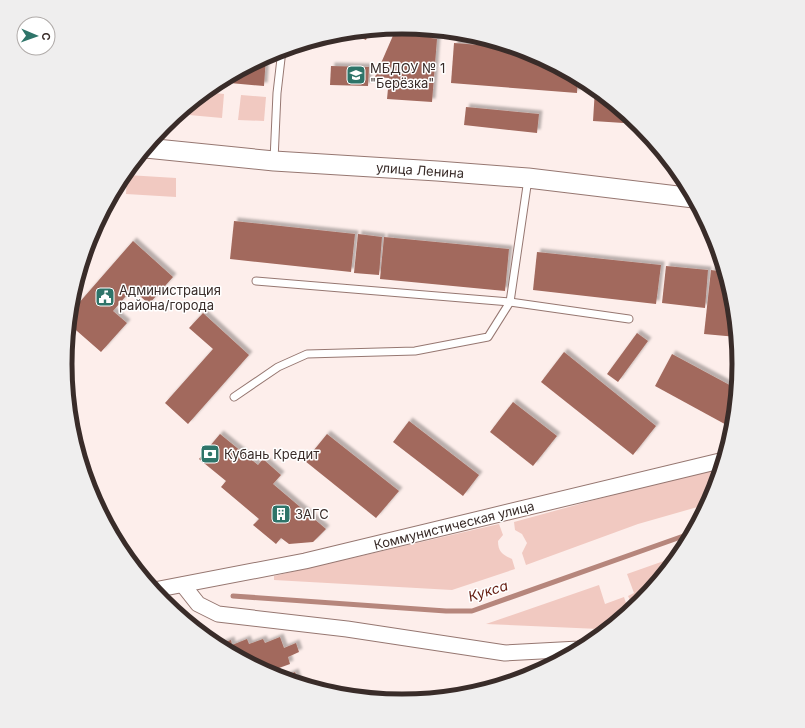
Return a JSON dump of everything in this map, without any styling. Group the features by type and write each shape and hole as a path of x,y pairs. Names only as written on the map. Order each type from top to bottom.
{"street":[{"name":"улица Ленина","path":"152,149 274,161 528,178 687,197"},
{"name":"Коммунистическая улица","path":"161,589 305,561 717,462"},
{"path":"182,585 198,604 218,614 347,629 505,653 568,650"}],"lane":[{"path":"274,161 276,93 281,57"},
{"path":"234,397 278,367 307,354 415,351 488,337 510,302 528,178"},
{"path":"256,281 510,302 629,319"}],"shaded area":[{"path":"215,93 224,94 222,118 186,115"},
{"path":"241,95 266,97 264,121 238,120"},
{"path":"132,175 176,178 176,197 126,194 127,183"},
{"path":"716,467 700,506 638,524 526,565 522,553 527,543 522,534 515,530 514,522"},
{"path":"499,524 503,535 498,541 499,548 504,554 512,559 515,569 452,590 274,580 274,576"},
{"path":"668,560 651,582 631,602 628,596 634,593 627,574"},
{"path":"599,585 605,604 624,597 627,606 599,629 486,624"}],"building":[{"path":"394,34 431,36 431,38 437,39 432,102 387,99 389,78 375,77"},
{"path":"368,36 366,40 359,37"},
{"path":"454,43 491,46 509,52 529,59 568,78 578,84 577,93 451,83"},
{"path":"266,64 264,86 230,83"},
{"path":"331,66 369,67 368,86 330,85"},
{"path":"595,96 628,123 593,121"},
{"path":"466,107 539,114 537,133 464,125"},
{"path":"234,221 355,234 351,272 230,259"},
{"path":"358,234 382,237 379,275 354,273"},
{"path":"384,237 509,249 505,291 380,279"},
{"name":"Администрация района/города","path":"133,241 173,277 149,304 132,289 113,311 127,323 101,352 74,329 78,304"},
{"path":"537,252 661,265 656,304 533,290"},
{"path":"666,266 708,270 705,308 662,303"},
{"path":"711,270 719,271 726,300 731,336 704,334"},
{"path":"203,313 249,355 188,424 165,403 213,349 189,328"},
{"path":"637,333 648,341 618,382 607,374"},
{"path":"564,352 656,426 633,455 541,382"},
{"path":"672,354 732,386 727,425 655,386"},
{"path":"513,402 557,436 533,466 490,432"},
{"path":"409,421 479,475 463,496 393,442"},
{"path":"220,434 258,465 263,459 281,475 273,484 326,529 313,542 289,544 281,538 276,544 253,525 259,519 221,487 226,481 199,459"},
{"path":"327,434 399,491 376,518 305,461"},
{"path":"280,637 284,648 296,643 299,652 288,657 290,664 276,669 237,650 225,642 231,640 232,645 247,639 249,644 263,639 265,643"},
{"path":"295,672 297,676 296,676 290,674"}],"waterway":[{"name":"Кукса","path":"233,596 446,611 472,611 684,536"}],"place":[{"name":"МБДОУ № 1 \"Берёзка\"","path":"356,75"},
{"name":"Администрация района/города","path":"105,297"},
{"name":"Кубань Кредит","path":"210,454"},
{"name":"ЗАГС","path":"281,514"}]}
